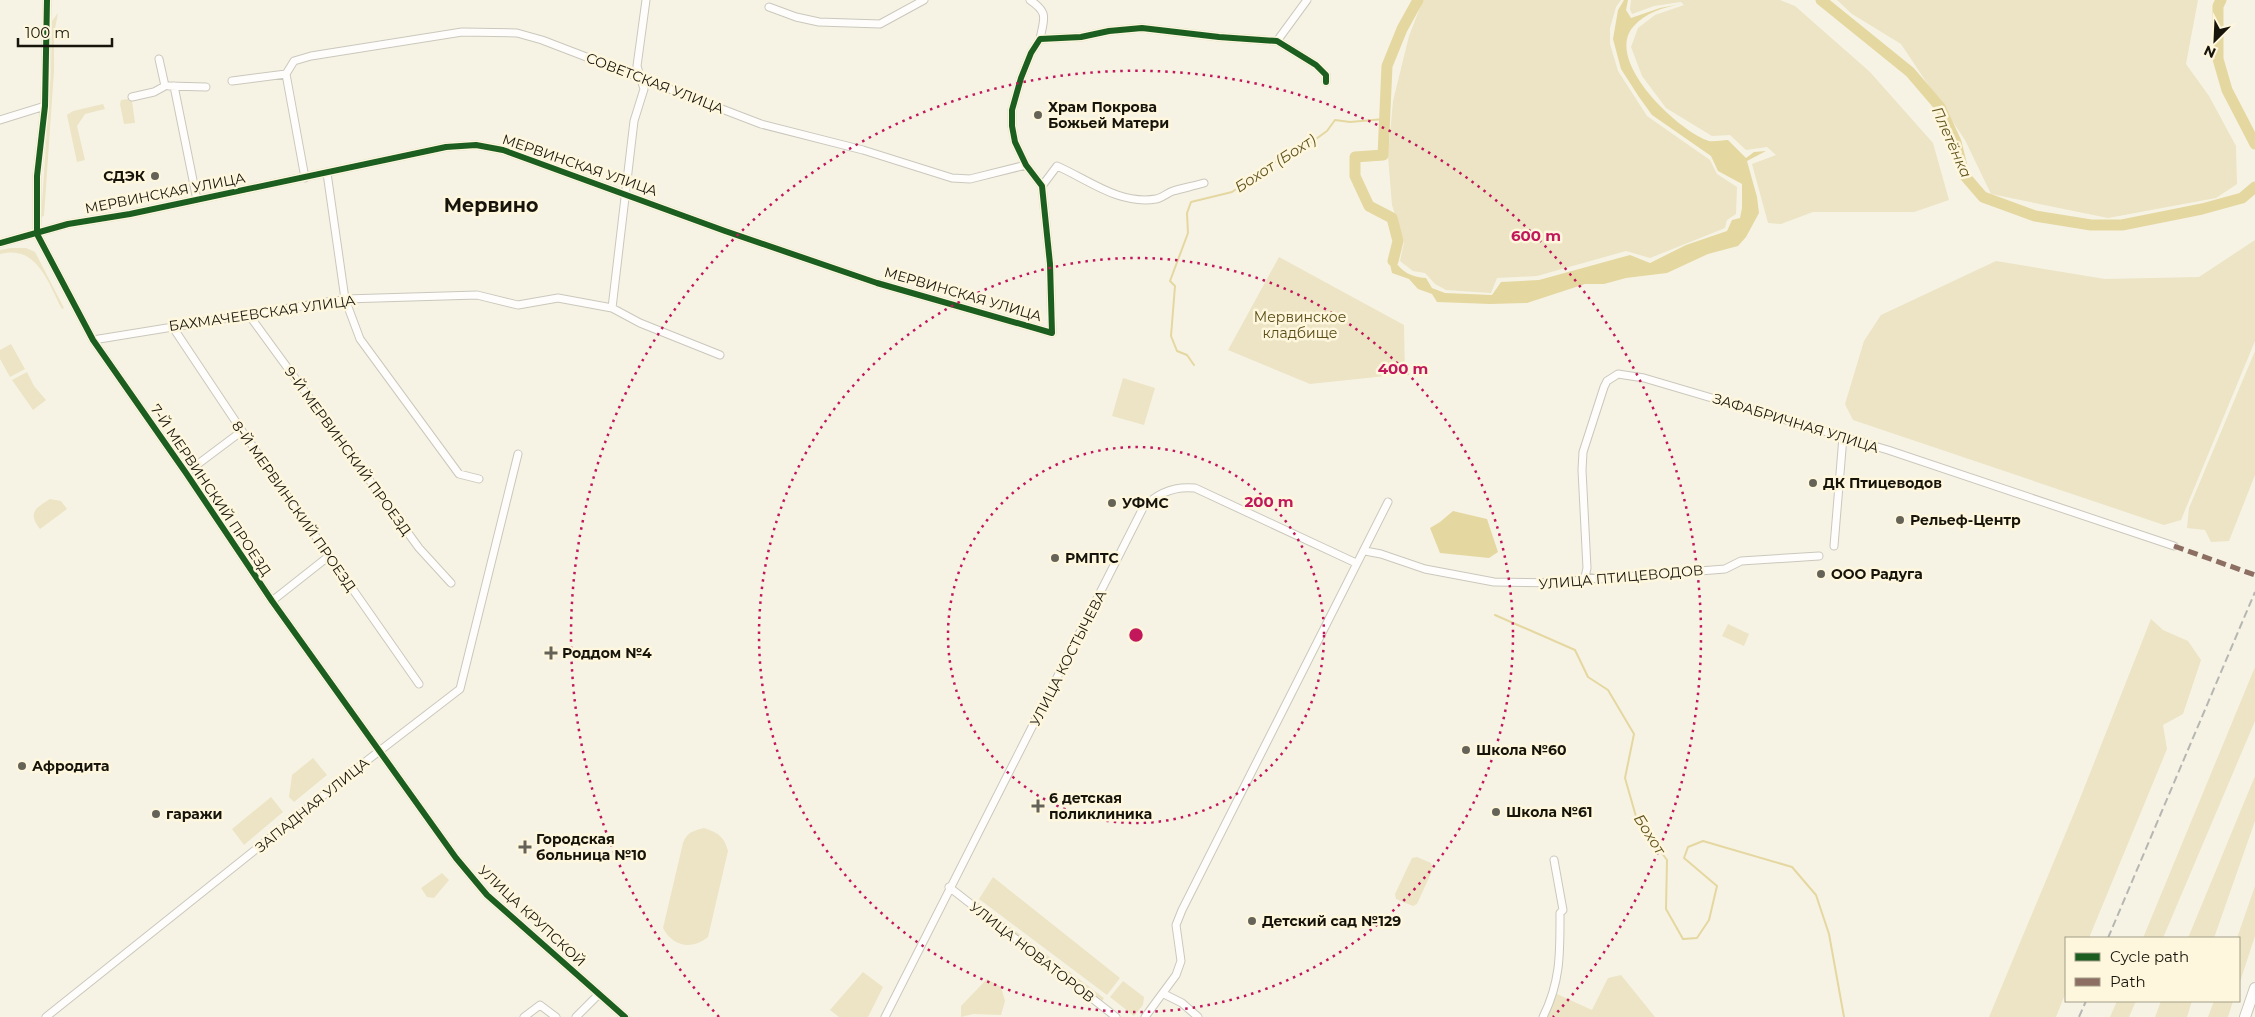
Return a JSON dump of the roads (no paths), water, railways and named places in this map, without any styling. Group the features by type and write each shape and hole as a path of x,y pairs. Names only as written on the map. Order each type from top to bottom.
{"highway":[{"path":"2245,1017 2255,988"}],"street":[{"path":"37,234 37,176 45,106 47,0"},
{"path":"612,308 627,194 634,121 644,88 637,66 646,0"},
{"path":"769,7 796,17 819,22 880,24 924,0"},
{"path":"1030,0 1041,8 1044,14 1040,38 1026,64 1012,110 1012,126 1015,142 1026,165 1042,186 1057,166 1082,177 1101,190 1142,201 1159,199 1171,192 1204,183"},
{"path":"1277,41 1307,0"},
{"path":"1040,38 1081,37 1109,31 1142,28 1219,37 1277,41 1316,65 1326,75 1326,82"},
{"name":"СОВЕТСКАЯ УЛИЦА","path":"286,74 294,61 311,56 462,32 517,33 542,40 761,124 863,150 952,178 970,179 1026,165"},
{"path":"159,59 165,86"},
{"path":"232,81 286,74 305,178"},
{"path":"132,97 154,92 165,86 206,87"},
{"path":"174,86 197,200"},
{"path":"0,120 45,106"},
{"name":"МЕРВИНСКАЯ УЛИЦА","path":"0,243 68,224 305,178 446,147 476,145 503,150 725,231 877,283 1052,333 1050,264 1042,186"},
{"path":"328,173 344,299 360,339 459,474 478,479"},
{"name":"7-Й МЕРВИНСКИЙ ПРОЕЗД","path":"37,234 93,340 272,601 379,752"},
{"name":"БАХМАЧЕЕВСКАЯ УЛИЦА","path":"93,340 344,299 477,295 518,306 558,298 612,308 640,323 720,355"},
{"name":"9-Й МЕРВИНСКИЙ ПРОЕЗД","path":"249,315 418,548 451,583"},
{"name":"8-Й МЕРВИНСКИЙ ПРОЕЗД","path":"172,326 242,431 419,684"},
{"name":"ЗАФАБРИЧНАЯ УЛИЦА","path":"1585,577 1587,568 1582,479 1583,452 1604,387 1614,375 1627,374 1843,437 2174,546"},
{"path":"186,473 242,431"},
{"path":"1834,546 1843,437"},
{"name":"ЗАПАДНАЯ УЛИЦА","path":"46,1017 460,689 518,454"},
{"name":"УЛИЦА КОСТЫЧЕВА","path":"885,1017 949,887 1041,712 1143,508 1152,498 1178,488 1195,488 1356,563"},
{"path":"1145,1017 1164,994 1176,975 1181,962 1176,925 1182,910 1309,662 1356,563 1365,551 1388,502"},
{"name":"УЛИЦА ПТИЦЕВОДОВ","path":"1365,551 1425,569 1494,582 1571,583 1585,577 1598,579 1725,568 1741,561 1819,556"},
{"path":"272,601 329,556"},
{"name":"УЛИЦА КРУПСКОЙ","path":"379,752 430,825 477,884 625,1017"},
{"path":"1543,1017 1555,991 1560,961 1560,913 1563,910 1554,860"},
{"name":"УЛИЦА НОВАТОРОВ","path":"949,887 1116,1017"},
{"path":"576,1017 599,994"},
{"path":"1164,994 1182,1003 1198,1017"},
{"path":"524,1017 540,1005 556,1017"}],"waterway":[{"path":"1393,261 1398,241 1392,218 1369,206 1355,176 1355,157 1383,155 1387,66 1402,29 1418,0"},
{"name":"Плетёнка","path":"1821,0 1910,72 1940,107 1956,142 1964,175 1983,197 2035,216 2091,225 2122,225 2202,209 2242,198 2255,187"},
{"name":"Плетёнка","path":"2221,0 2218,6 2218,59 2227,90 2255,144"},
{"name":"Бохот (Бохт)","path":"1194,365 1187,355 1177,351 1171,336 1175,286 1170,281 1188,233 1187,213 1191,202 1232,192 1278,160 1309,144 1327,131 1335,120 1350,122 1384,119"},
{"name":"Бохот","path":"1495,615 1575,650 1588,677 1608,690 1634,734 1625,778 1637,820 1667,860 1666,909 1683,939 1697,938 1709,920 1717,886 1684,858 1688,847 1703,841 1792,867 1816,895 1829,934 1844,1017"}],"railway":[{"path":"2108,937 2255,592"},
{"path":"2079,1017 2086,1002"}],"place":[{"name":"Храм Покрова Божьей Матери","path":"1038,115"},
{"name":"СДЭК","path":"155,176"},
{"name":"ДК Птицеводов","path":"1813,483"},
{"name":"УФМС","path":"1112,503"},
{"name":"Рельеф-Центр","path":"1900,520"},
{"name":"РМПТС","path":"1055,558"},
{"name":"ООО Радуга","path":"1821,574"},
{"name":"Роддом №4","path":"551,653"},
{"name":"Школа №60","path":"1466,750"},
{"name":"Афродита","path":"22,766"},
{"name":"6 детская поликлиника","path":"1038,806"},
{"name":"Школа №61","path":"1496,812"},
{"name":"гаражи","path":"156,814"},
{"name":"Городская больница №10","path":"525,847"},
{"name":"Детский сад №129","path":"1252,921"}],"district":[{"name":"Мервино","path":"491,205"}],"park label":[{"name":"Мервинское кладбище","path":"1300,326"}]}
